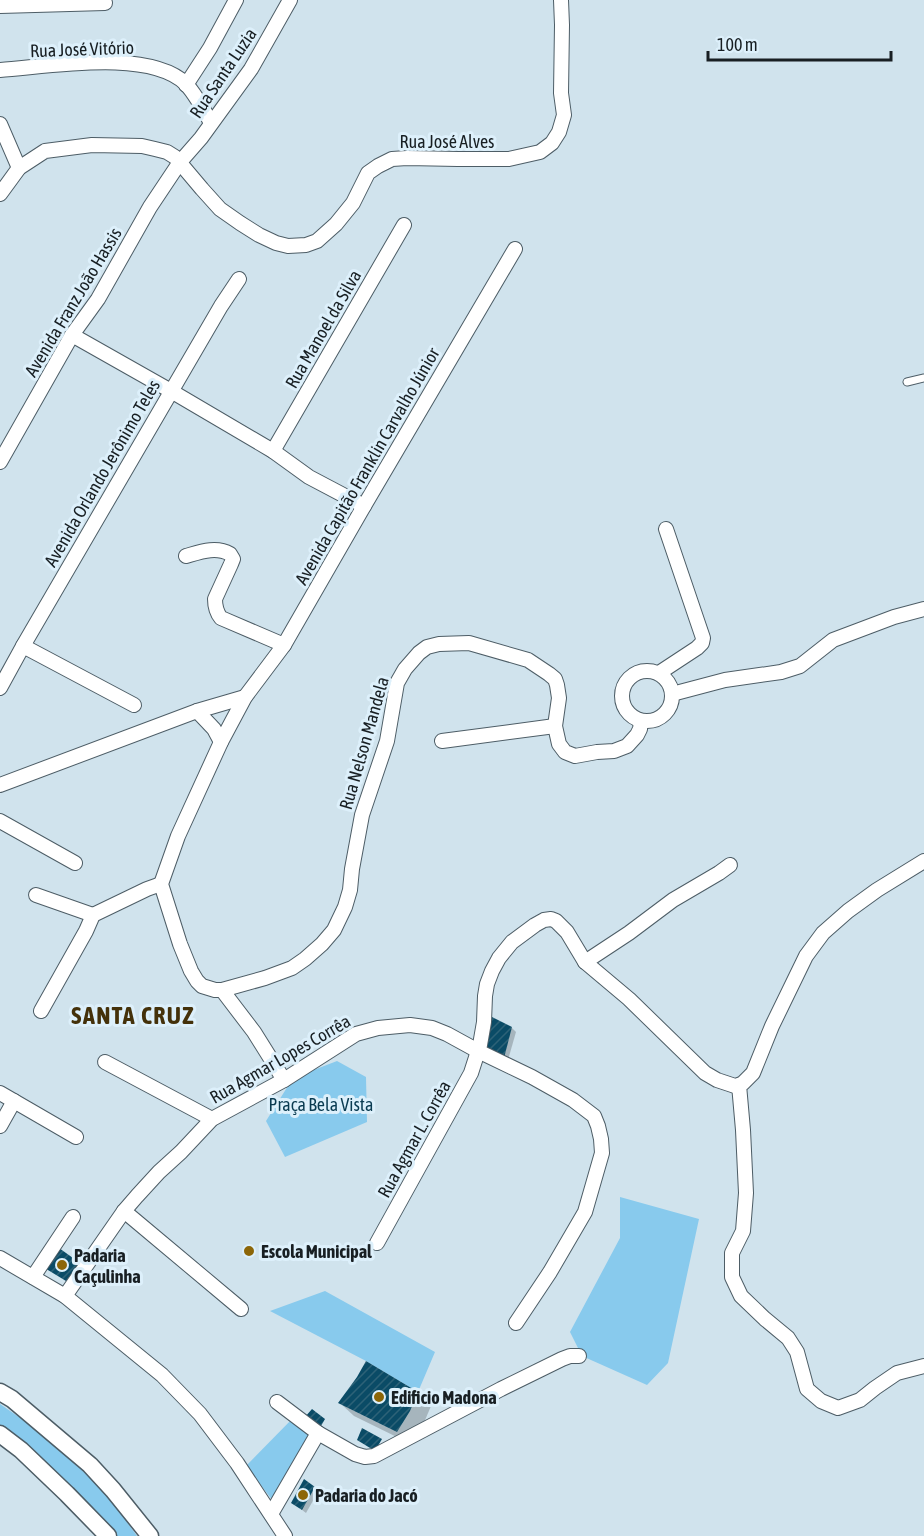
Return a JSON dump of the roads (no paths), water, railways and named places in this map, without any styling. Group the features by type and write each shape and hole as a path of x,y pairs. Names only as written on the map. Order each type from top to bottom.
{"street":[{"name":"Rua Santa Luzia","path":"180,162 251,69 290,0"},
{"name":"Rua José Alves","path":"0,194 19,168 45,151 92,145 142,147 167,152 175,157 220,209 259,235 276,243 296,247 318,241 353,203 368,173 392,159 509,159 540,152 552,143 559,132 564,115 561,93 561,0"},
{"path":"186,85 210,48 235,1"},
{"path":"0,6 17,2 105,3"},
{"name":"Rua José Vitório","path":"0,70 57,64 110,63 159,69 186,85 211,123"},
{"path":"0,124 19,168"},
{"name":"Avenida Franz João Hassis","path":"0,462 72,335 98,299 150,207 180,162"},
{"name":"Rua Manoel da Silva","path":"273,451 404,225"},
{"name":"Avenida Capitão Franklin Carvalho Júnior","path":"161,884 178,836 221,742 245,697 284,645 515,249"},
{"name":"Avenida Orlando Jerônimo Teles","path":"0,688 171,391 239,279"},
{"path":"72,335 273,451 309,477 364,506"},
{"path":"659,673 697,648 703,638 666,529"},
{"path":"186,556 212,550 222,550 230,554 233,559 215,599 218,614 221,618 284,645"},
{"path":"672,694 725,680 781,672 800,666 833,640 894,617 924,609"},
{"name":"Rua Nelson Mandela","path":"225,989 292,968 322,944 334,930 350,890 362,815 387,741 398,683 405,669 419,653 427,647 439,644 469,643 528,660 555,679 559,698 555,726"},
{"path":"23,646 134,705"},
{"path":"648,670 659,673 665,679 672,694 667,712 650,722 631,716 624,708 621,698 628,678 638,672 648,670"},
{"path":"0,785 197,711 245,697"},
{"path":"197,711 214,729 221,742"},
{"path":"442,741 555,726 562,749 575,756 614,751 627,746 637,735 641,721"},
{"path":"2,827 75,863"},
{"path":"730,865 673,900 585,962 629,999 705,1072 717,1080 739,1086 753,1073 772,1026 806,956 823,933 877,890 924,861"},
{"path":"41,1011 93,915 161,884 191,972 202,986 215,990 225,989 284,1080"},
{"path":"36,895 93,915"},
{"name":"Rua Agmar L. Corrêa","path":"377,1243 471,1072 484,1022 487,984 499,958 512,942 535,925 551,919 567,932 585,962"},
{"name":"Rua Agmar Lopes Corrêa","path":"65,1296 124,1211 212,1119 284,1080 356,1035 392,1025 410,1025 432,1028 447,1034 478,1052 532,1077 573,1100 594,1116 598,1126 602,1153 585,1212 550,1272 516,1323"},
{"path":"105,1062 212,1119"},
{"path":"739,1086 746,1193 743,1231 732,1253 732,1277 741,1296 788,1338 797,1352 807,1389 821,1401 838,1408 860,1400 897,1373 924,1366"},
{"path":"0,1093 76,1137"},
{"path":"0,1126 14,1101"},
{"path":"124,1211 241,1309"},
{"path":"33,1277 73,1217"},
{"path":"0,1258 65,1296 162,1375 200,1414 237,1463 285,1536"},
{"path":"277,1402 318,1433 355,1454 365,1457 374,1456 511,1384 570,1356 579,1356"},
{"path":"0,1392 12,1399 90,1465 114,1490 150,1536"},
{"path":"271,1514 318,1433"},
{"path":"0,1434 21,1450 108,1536"}],"lane":[{"path":"907,382 924,378"}],"place":[{"name":"Escola Municipal","path":"249,1251"},
{"name":"Padaria Caçulinha","path":"62,1265"},
{"name":"Edificio Madona","path":"379,1397"},
{"name":"Padaria do Jacó","path":"303,1495"}],"district":[{"name":"SANTA CRUZ","path":"133,1015"}],"park label":[{"name":"Praça Bela Vista","path":"321,1104"}]}
